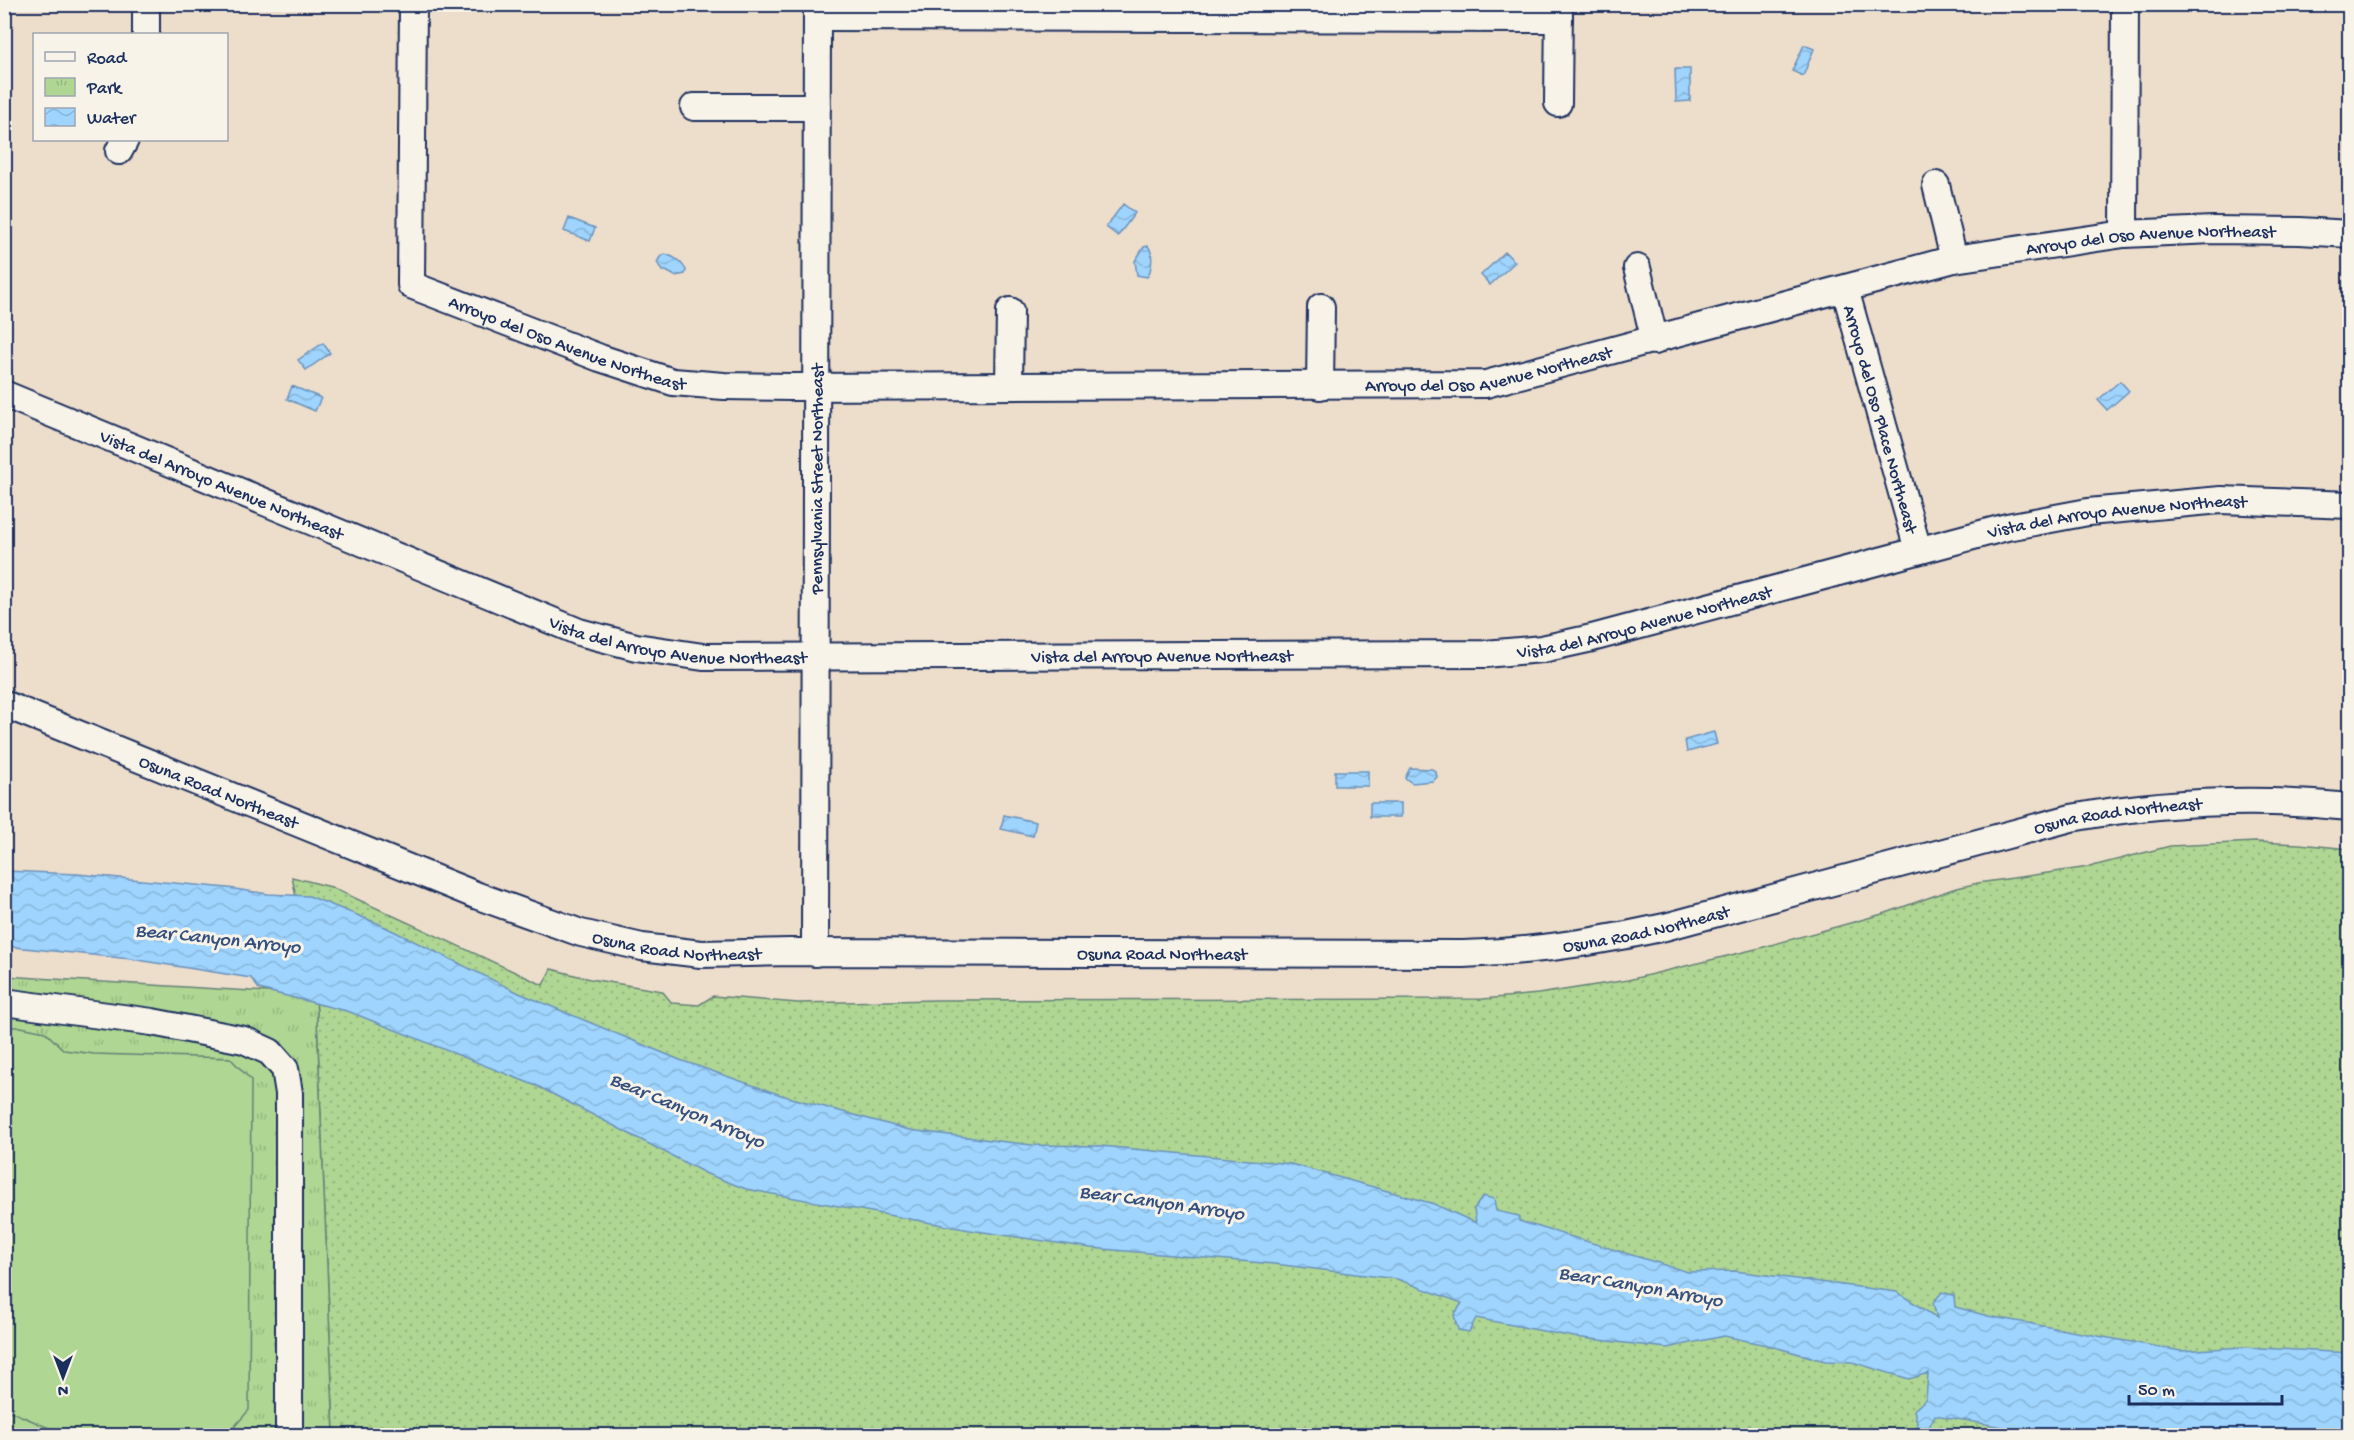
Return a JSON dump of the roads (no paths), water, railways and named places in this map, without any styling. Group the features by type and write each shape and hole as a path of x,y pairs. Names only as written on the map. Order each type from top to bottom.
{"street":[{"path":"146,4 146,33"},
{"name":"Arroyo del Oso Avenue Northeast","path":"412,4 411,285 600,357 673,382 724,386 815,387 1486,384 1655,341 1954,259 2124,234 2213,230 2349,234"},
{"path":"2124,234 2125,4"},
{"path":"818,11 1559,12 1558,104"},
{"name":"Pennsylvania Street Northeast","path":"815,953 815,387 818,11"},
{"path":"694,107 817,107"},
{"path":"1936,185 1954,259"},
{"path":"1637,268 1655,341"},
{"name":"Arroyo del Oso Place Northeast","path":"1845,289 1917,550"},
{"path":"1320,386 1321,307"},
{"path":"1009,385 1010,311"},
{"name":"Vista del Arroyo Avenue Northeast","path":"4,394 579,632 636,647 703,657 1473,654 1542,649 1592,638 2007,527 2088,512 2221,500 2349,505"},
{"name":"Osuna Road Northeast","path":"4,704 478,896 581,933 642,947 701,954 1463,954 1534,951 1617,938 1665,927 2071,818 2118,809 2214,801 2274,801 2349,807"},
{"path":"4,1002 152,1022 244,1040 270,1052 285,1069 289,1093 289,1436"}],"water":[{"path":"1804,45 1814,49 1803,76 1792,71"},
{"path":"1675,69 1690,69 1690,101 1676,102"},
{"path":"1123,204 1135,213 1118,236 1106,227"},
{"path":"569,218 595,228 590,241 564,231"},
{"path":"1148,246 1152,257 1149,274 1147,277 1137,275 1135,261 1144,247"},
{"path":"1505,252 1515,262 1490,285 1481,275"},
{"path":"665,254 680,262 686,270 685,274 675,276 662,271 657,262"},
{"path":"323,343 330,353 306,370 298,360"},
{"path":"2120,381 2129,391 2107,410 2098,400"},
{"path":"292,386 321,398 315,411 287,399"},
{"path":"1714,732 1717,744 1687,752 1685,740"},
{"path":"1410,768 1432,769 1436,772 1437,777 1433,781 1412,783 1405,778"},
{"path":"1335,771 1368,771 1368,786 1335,786"},
{"path":"1370,803 1401,803 1401,817 1370,817"},
{"path":"1004,815 1036,822 1033,836 1001,829"},
{"name":"Bear Canyon Arroyo","path":"5,871 77,874 228,888 268,894 309,896 377,923 519,993 680,1060 781,1095 909,1130 1032,1145 1101,1146 1291,1164 1434,1204 1476,1223 1474,1209 1483,1196 1494,1199 1496,1211 1519,1216 1519,1221 1688,1272 1735,1271 1897,1292 1937,1318 1933,1303 1942,1292 1954,1295 1955,1307 1988,1316 2181,1351 2243,1347 2349,1353 2349,1435 2048,1435 1935,1415 1929,1427 1918,1427 1914,1410 1926,1399 1928,1373 1909,1379 1852,1362 1825,1361 1724,1336 1667,1348 1574,1337 1476,1318 1469,1332 1458,1330 1454,1315 1462,1303 1397,1279 1274,1264 1091,1248 970,1230 746,1189 707,1174 539,1087 350,1012 259,989 251,978 131,959 5,946"}]}
